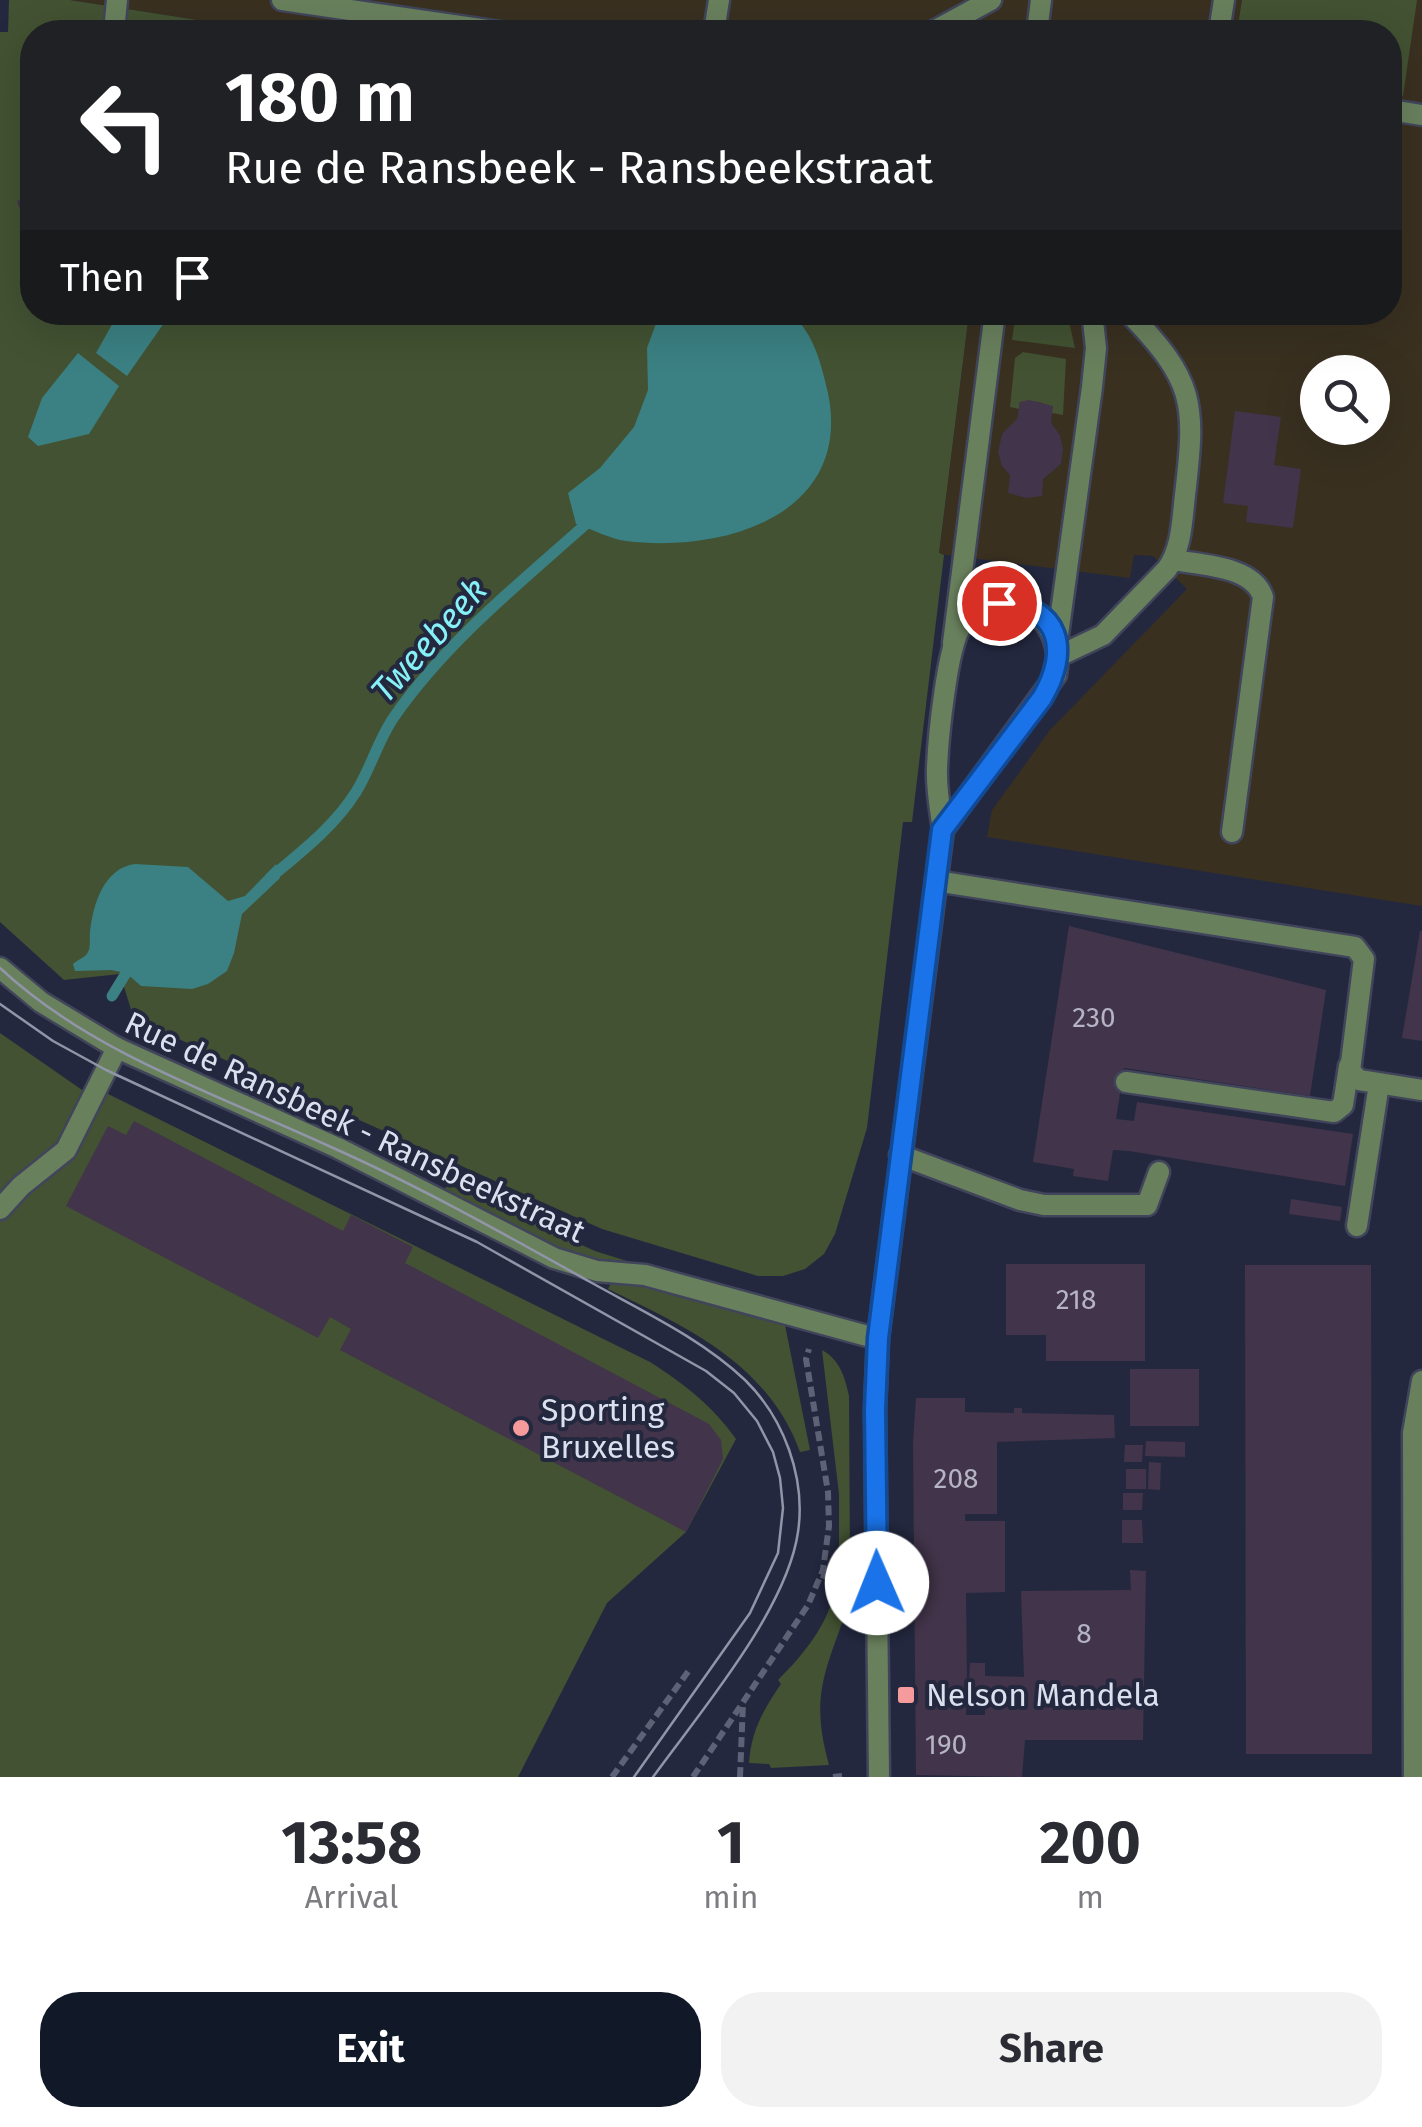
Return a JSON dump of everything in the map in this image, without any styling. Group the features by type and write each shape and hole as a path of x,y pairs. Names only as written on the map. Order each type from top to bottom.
{"street":[{"path":"282,0 414,10 454,20"},
{"path":"954,20 991,0"},
{"path":"879,1777 875,1409 878,1338 942,830 937,768 993,325"},
{"path":"942,830 1056,675 1092,388 1096,348 1093,325"},
{"path":"1058,649 1104,634 1173,560 1191,440 1191,409 1183,382 1166,353 1140,325"},
{"path":"1173,560 1243,575 1260,587 1264,597 1232,832"},
{"path":"953,644 962,624 978,610 999,603 1018,604 1038,614 1050,627 1058,649"},
{"path":"936,881 1355,947 1362,954 1364,964 1344,1105 1334,1112 1126,1082"},
{"name":"Rue de Ransbeek - Ransbeekstraat","path":"0,968 41,1002 117,1048 338,1148 575,1267 645,1275 878,1338"},
{"path":"0,1209 21,1186 66,1150 117,1048"},
{"path":"1349,1066 1355,1078 1422,1090"},
{"path":"1357,1226 1379,1084"},
{"path":"900,1155 1020,1200 1066,1207 1147,1205 1159,1172"},
{"path":"1414,1777 1414,1433 1422,1381"}],"path":[{"path":"539,1216 585,1236"},
{"path":"693,1777 808,1605 821,1575 829,1526 828,1492 806,1359 817,1322"},
{"path":"821,1575 855,1586"},
{"path":"612,1777 690,1669"},
{"path":"740,1777 743,1702"},
{"path":"833,1777 842,1776"}],"shaded area":[{"path":"9,0 70,0 198,20 20,20 20,325 968,325 939,553 944,555 912,822 903,822 867,1128 835,1234 824,1254 805,1269 783,1276 758,1276 602,1229 134,1019 120,974 64,980 0,922 0,32 8,32"},
{"path":"70,0 1422,0 1422,906 987,837 992,810 1050,730 1187,589 1153,556 1134,555 1130,578 939,554 968,325 1402,325 1402,20 198,20"},
{"path":"1242,0 1417,0 1403,96 1402,20 1239,20"},
{"path":"112,325 163,325 127,376 96,353"},
{"path":"656,325 801,325 811,339 828,393 830,435 820,470 800,497 772,518 739,532 702,540 620,540 576,524 568,493 600,468 634,427 648,390 647,348"},
{"path":"1014,325 1070,325 1075,348 1012,340"},
{"path":"1023,352 1066,359 1063,415 1052,413 1038,402 1020,402 1019,409 1010,407 1015,358"},
{"path":"78,353 119,386 89,434 38,446 28,437 42,398"},
{"path":"135,864 188,867 228,901 245,896 276,864 280,878 242,914 227,971 208,984 192,989 141,986 126,973 75,971 73,964 89,950 92,921 102,889 115,872"},
{"path":"0,1033 85,1092 96,1088 650,1362 697,1396 736,1439 686,1532 607,1603 518,1777 0,1777"},
{"path":"447,1184 595,1251 627,1261 584,1258 556,1248 445,1189"},
{"path":"611,1283 629,1283 785,1325 810,1450 800,1452 786,1421 746,1372 695,1334 608,1289"},
{"path":"822,1350 841,1370 849,1396 850,1565 839,1563 839,1494"},
{"path":"836,1586 840,1612 845,1615 826,1672 820,1705 829,1765 771,1768 769,1764 749,1763 755,1731 781,1684 778,1680 814,1638 828,1613"}],"building":[{"path":"1029,400 1053,406 1051,423 1060,435 1063,450 1061,464 1043,479 1042,496 1026,498 1008,493 1010,475 998,452 1002,434 1017,419 1020,402"},
{"path":"1235,411 1281,417 1274,465 1301,469 1293,528 1246,522 1248,506 1223,503"},
{"path":"1069,926 1326,990 1310,1096 1124,1068 1116,1119 1134,1121 1137,1102 1353,1134 1345,1186 1129,1151 1113,1150 1108,1181 1073,1176 1074,1169 1033,1162"},
{"path":"1422,931 1422,1041 1402,1038"},
{"path":"134,1121 343,1231 351,1215 413,1247 405,1263 709,1424 721,1440 723,1459 686,1532 340,1350 351,1329 330,1317 318,1338 66,1206 108,1126 126,1135"},
{"path":"1291,1199 1342,1207 1340,1221 1289,1214"},
{"path":"1006,1264 1145,1264 1145,1361 1046,1361 1046,1335 1006,1335"},
{"path":"1245,1265 1371,1265 1372,1754 1246,1754"},
{"path":"1130,1369 1199,1369 1199,1426 1130,1426"},
{"path":"916,1398 965,1398 965,1412 1014,1413 1014,1408 1022,1408 1022,1413 1114,1415 1115,1438 997,1442 997,1514 965,1514 965,1521 1005,1521 1005,1592 966,1593 967,1683 970,1663 985,1663 985,1676 1024,1677 1021,1591 1131,1590 1130,1570 1146,1571 1143,1740 1025,1740 1022,1777 916,1775","holes":["967,1695 985,1696 985,1715 966,1715"]},
{"path":"1146,1441 1185,1442 1185,1457 1145,1456"},
{"path":"1125,1445 1143,1445 1142,1462 1124,1462"},
{"path":"1149,1462 1161,1463 1160,1490 1148,1489"},
{"path":"1126,1469 1146,1469 1146,1489 1126,1489"},
{"path":"1123,1493 1143,1493 1142,1510 1123,1510"},
{"path":"1122,1520 1142,1520 1143,1543 1122,1543"}],"waterway":[{"name":"Tweebeek","path":"270,878 338,817 361,783 394,717 438,662 488,611 595,516"},
{"name":"Tweebeek","path":"112,996 126,973 138,966"}],"tram line":[{"path":"0,968 36,998 116,1049 398,1178 652,1316 728,1365 759,1395 781,1431 795,1470 800,1512 791,1562 760,1627 653,1777"},
{"path":"0,1004 53,1041 106,1070 477,1242 706,1371 734,1393 757,1421 773,1452 780,1478 783,1508 778,1553 750,1613 634,1777"}],"place":[{"name":"Sporting Bruxelles","path":"521,1428"},
{"name":"Nelson Mandela","path":"906,1695"}],"route":[{"path":"877,1583 878,1338 942,830 1042,698 1056,675 1059,656 1050,627 1038,614 1018,604 999,603"}]}
